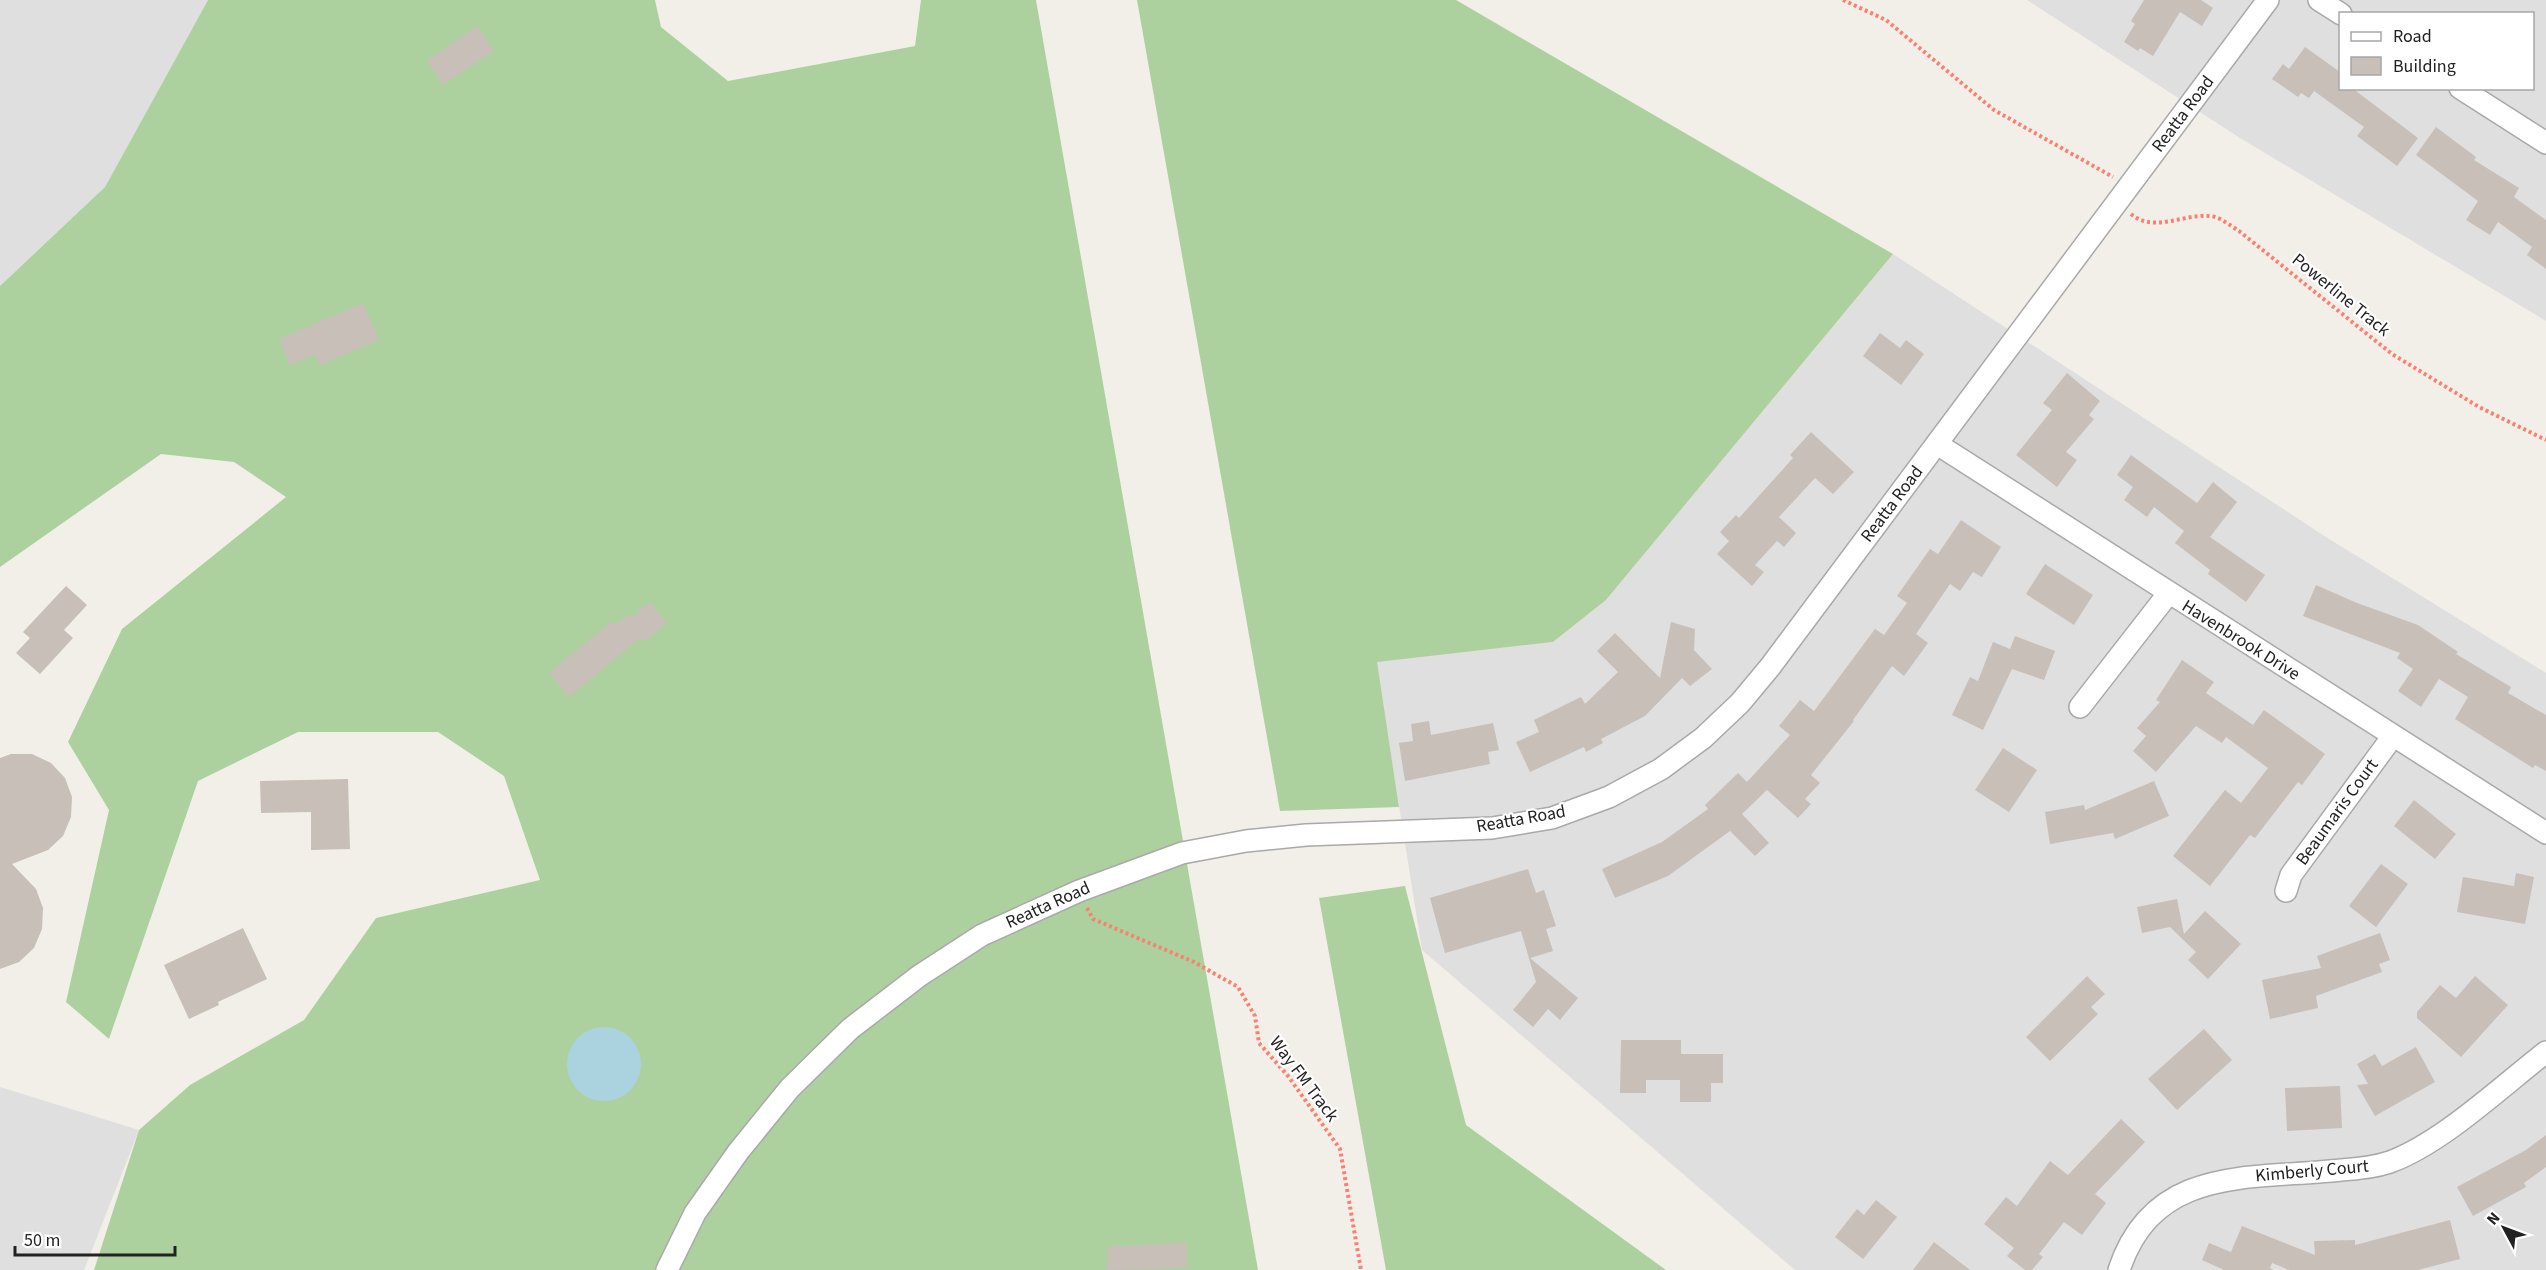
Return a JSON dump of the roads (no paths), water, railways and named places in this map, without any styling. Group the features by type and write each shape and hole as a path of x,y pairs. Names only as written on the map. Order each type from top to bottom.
{"street":[{"name":"Reatta Road","path":"667,1270 695,1213 738,1152 790,1088 850,1029 919,976 982,936 1079,891 1182,853 1246,841 1306,835 1492,828 1552,818 1609,797 1661,769 1703,738 1740,703 1770,667 2268,0"},
{"path":"2319,0 2339,13"},
{"path":"2463,90 2546,142"},
{"name":"Havenbrook Drive","path":"1937,444 2168,594 2546,833"},
{"path":"2080,707 2168,594"},
{"name":"Beaumaris Court","path":"2286,891 2291,875 2393,736"},
{"name":"Kimberly Court","path":"2120,1270 2126,1251 2145,1221 2167,1201 2195,1187 2233,1178 2319,1173 2365,1168 2390,1162 2438,1136 2546,1052"}],"water":[{"path":"604,1027 625,1033 635,1043 641,1064 635,1085 625,1095 604,1101 583,1095 573,1085 567,1064 573,1043 583,1033"}]}
